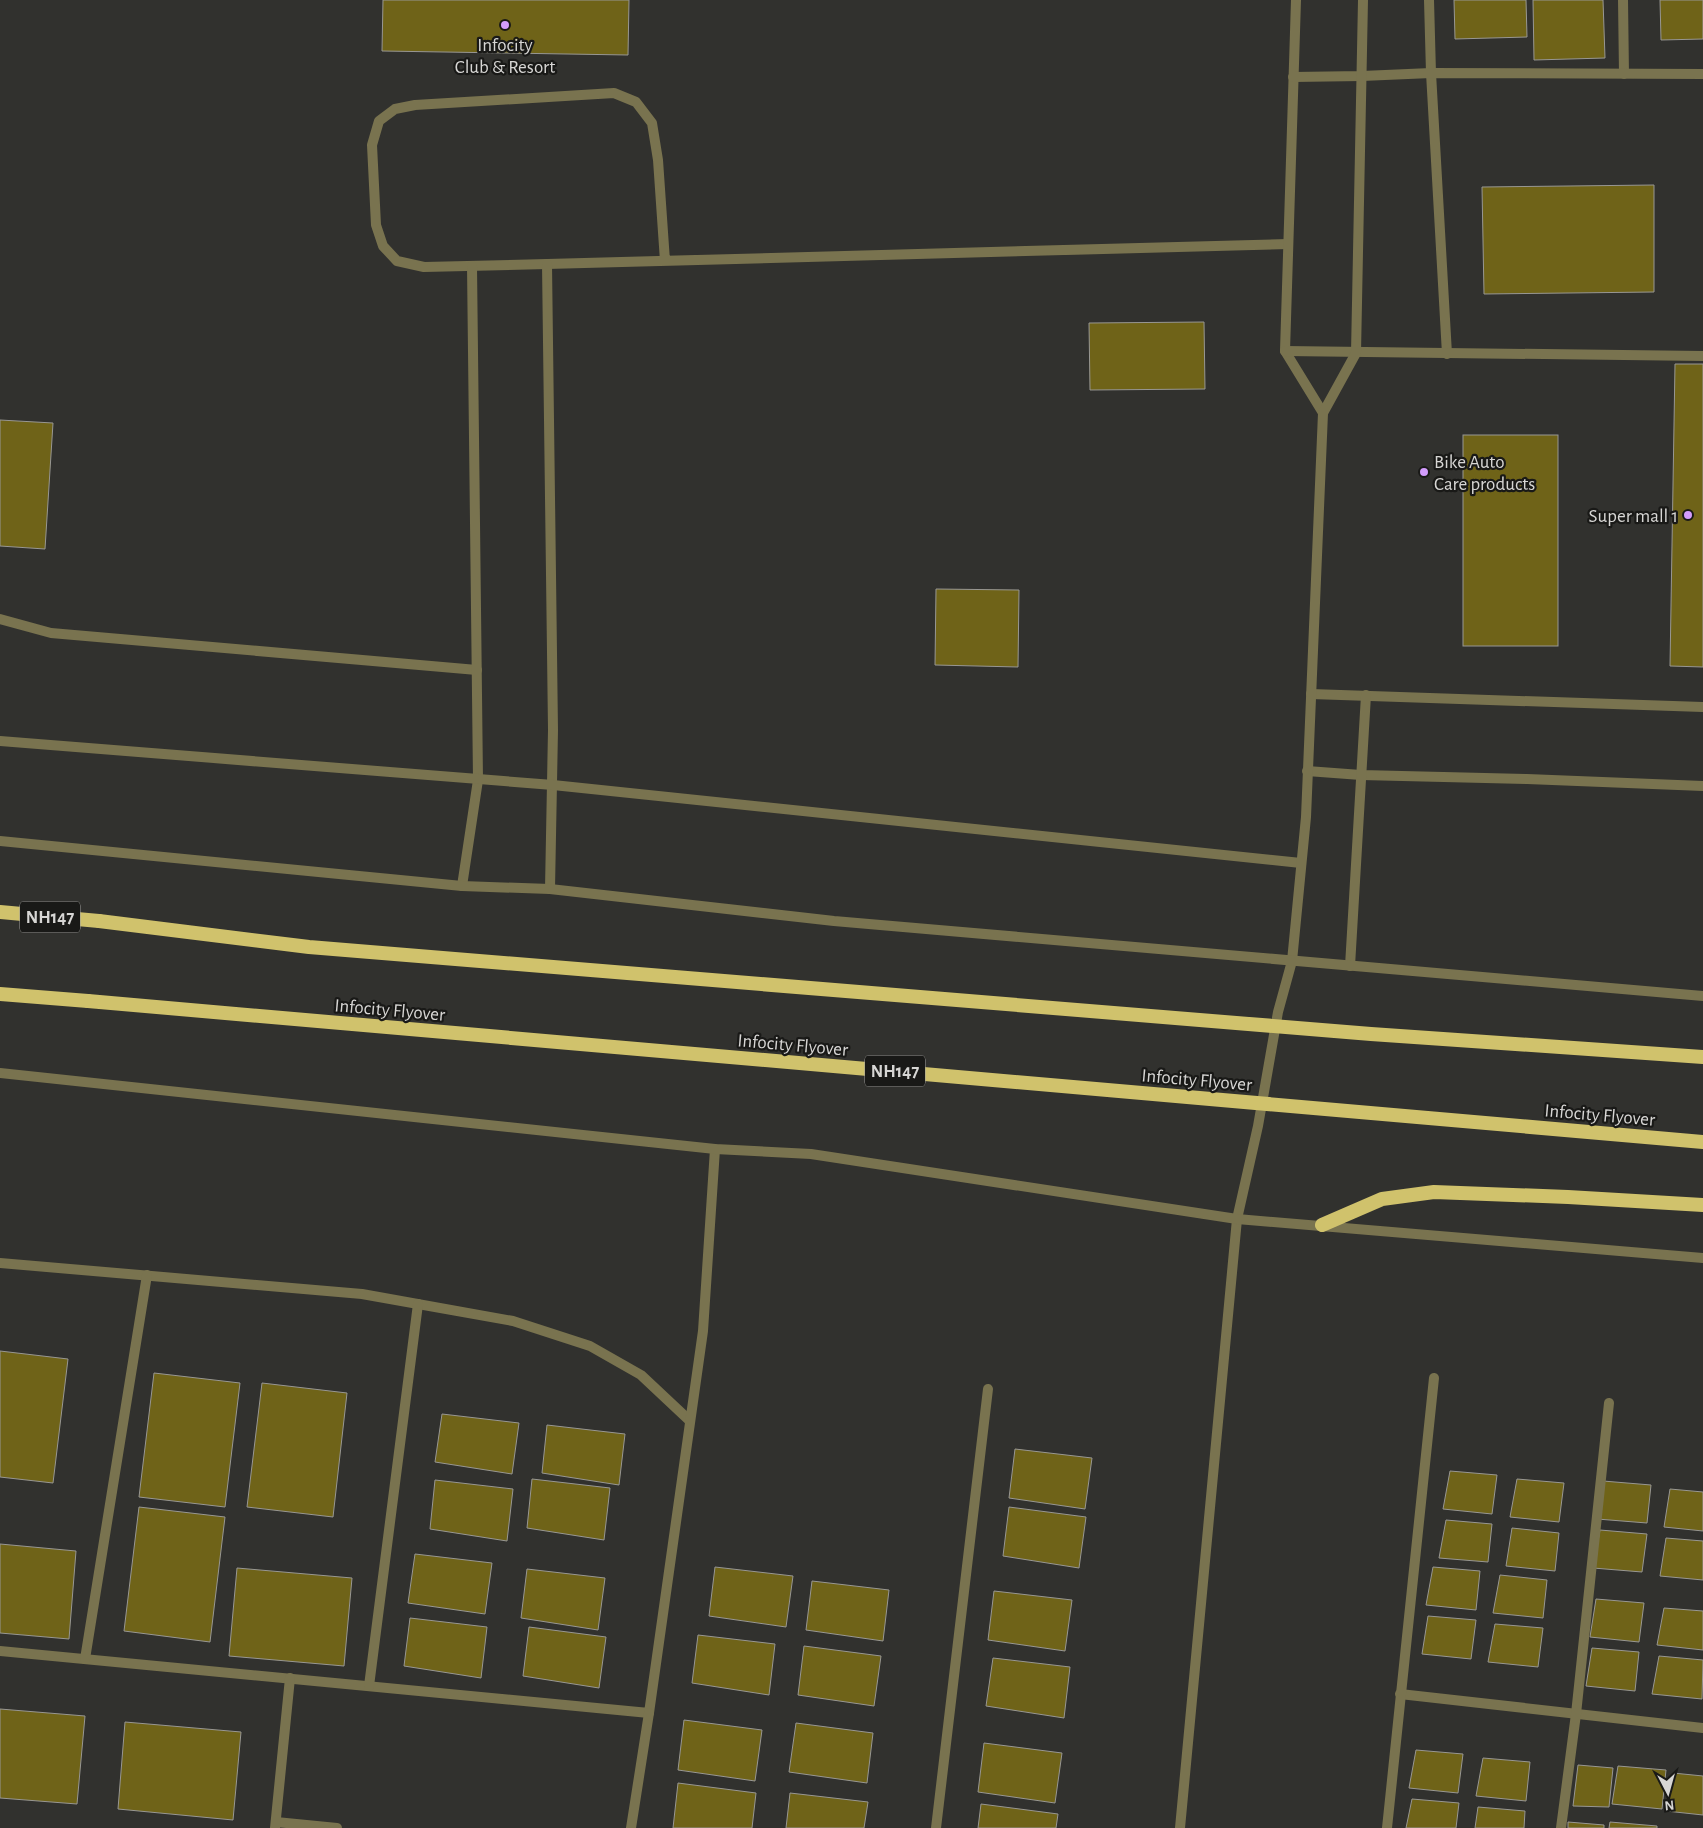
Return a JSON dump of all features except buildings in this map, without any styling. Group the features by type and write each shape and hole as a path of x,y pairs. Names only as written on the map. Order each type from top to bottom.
{"highway":[{"name":"NH147","path":"0,912 99,921 319,948 1361,1033 1703,1058"},
{"name":"Infocity Flyover","path":"0,994 1703,1142"},
{"path":"1322,1225 1382,1199 1434,1192 1703,1205"}],"street":[{"path":"1296,0 1284,351 1323,413"},
{"path":"1180,1828 1237,1218 1258,1126 1278,1012 1292,961 1308,771 1323,413 1356,353 1363,0"},
{"path":"1429,0 1431,73 1447,354"},
{"path":"1623,0 1624,74"},
{"path":"1293,77 1431,73 1703,74"},
{"path":"665,261 658,160 652,124 636,102 614,93 415,105 395,109 379,121 372,145 376,225 383,246 397,261 424,267 665,261 1288,244"},
{"path":"547,264 554,785 550,889"},
{"path":"462,886 478,780 472,266"},
{"path":"1284,351 1703,356"},
{"path":"0,619 51,633 477,670"},
{"path":"1311,694 1703,707"},
{"path":"1350,966 1366,695"},
{"path":"0,740 554,785 1301,863"},
{"path":"1308,771 1361,775 1703,786"},
{"path":"0,841 462,886 550,889 834,922 1703,996"},
{"path":"0,1073 716,1149 811,1154 1237,1218 1703,1258"},
{"path":"631,1828 703,1331 716,1149"},
{"path":"0,1263 362,1294 513,1322 590,1346 641,1375 690,1421"},
{"path":"85,1659 148,1275"},
{"path":"369,1686 418,1304"},
{"path":"1387,1828 1434,1378"},
{"path":"936,1828 988,1389"},
{"path":"1561,1828 1576,1714 1609,1403"},
{"path":"0,1651 649,1713"},
{"path":"290,1678 276,1825 337,1828"},
{"path":"1400,1694 1703,1728"}],"place":[{"name":"Infocity Club & Resort","path":"505,25"},
{"name":"Bike Auto Care products","path":"1424,472"},
{"name":"Super mall 1","path":"1688,515"}]}
